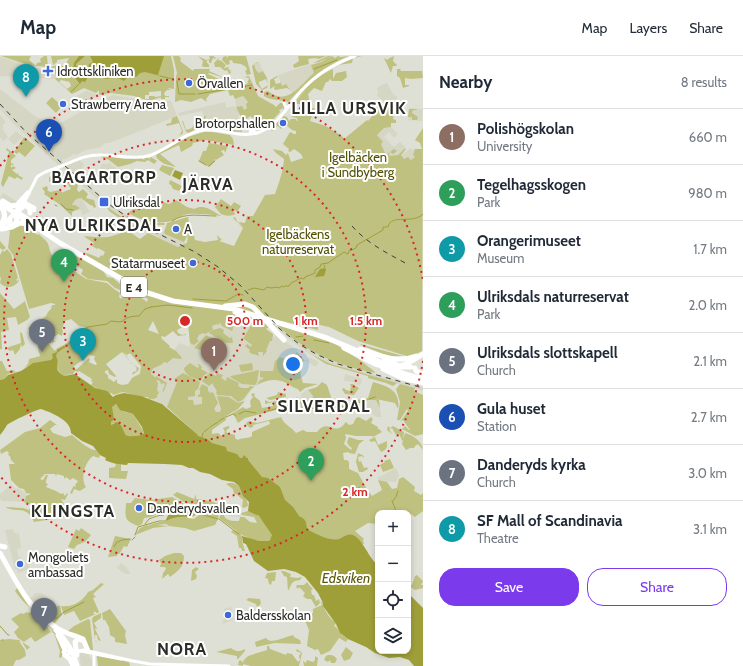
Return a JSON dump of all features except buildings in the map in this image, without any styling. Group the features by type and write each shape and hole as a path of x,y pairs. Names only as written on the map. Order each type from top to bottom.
{"highway":[{"path":"0,203 22,209 31,216 34,222 49,234"},
{"path":"0,203 5,215 0,229"},
{"name":"E 4","path":"0,203 22,209 34,222"},
{"name":"E 4","path":"0,203 128,282 152,294 182,301 220,306 328,336 354,346 390,365 423,378"},
{"name":"E 4","path":"0,203 60,243"},
{"path":"12,227 8,226 22,209"},
{"path":"0,229 22,209"},
{"name":"E 4","path":"22,209 27,224 127,283 147,293 178,302 220,306"},
{"path":"0,229 12,227 20,223 27,224"},
{"path":"220,306 244,304 252,306 258,310 284,340"},
{"path":"220,306 246,317"},
{"name":"E 4","path":"268,319 343,344 402,373 423,378"},
{"path":"301,330 340,346 401,378 423,383"},
{"path":"354,346 407,368 423,353"},
{"path":"354,346 412,364 416,371 423,374"},
{"path":"368,361 384,367 393,368 405,364 412,364"},
{"path":"4,547 2,552 14,577"},
{"path":"0,556 28,601 62,634 78,666"},
{"path":"0,556 26,601 39,616 63,637 72,652"},
{"path":"47,620 66,633 81,638 91,654"},
{"path":"73,666 70,659 74,644 77,640 82,640 91,654"},
{"path":"72,652 82,648 91,654"}],"main road":[{"path":"22,209 34,178 39,174 85,155 136,158 153,153 199,131 209,130 240,135 250,134 254,136 255,132 271,124 305,85 318,73 351,56"},
{"path":"255,132 265,130 275,123 299,93 319,75 334,65 355,56"},
{"path":"286,108 285,103 291,101"},
{"path":"22,209 35,179 39,174"},
{"path":"72,652 76,651 150,664 229,666"}],"shaded area":[{"path":"0,57 34,68 53,70 57,77 54,79 0,76"},
{"path":"259,62 263,71 261,73 263,73 265,78 260,79 259,73 256,70 254,64"},
{"path":"311,64 315,73 293,93 286,85 282,86 278,75"},
{"path":"387,83 393,94 397,96 397,99 388,104 377,96 377,88"},
{"path":"0,89 35,116 50,123 63,122 102,99 113,95 141,100 150,105 150,103 157,101 171,101 177,116 109,143 105,143 101,147 86,150 76,155 74,154 66,159 63,159 63,163 58,165 0,109"},
{"path":"86,91 98,95 89,101 80,100 76,96"},
{"path":"243,96 248,102 247,108 244,110 236,107 235,99"},
{"path":"74,99 80,104 77,111 71,105 71,102"},
{"path":"225,102 226,108 234,106 240,114 238,116 241,131 208,126 205,120 206,116 204,116 202,111 179,116 178,113"},
{"path":"409,108 423,109 422,121 408,120"},
{"path":"0,115 6,122 3,125 3,130 8,137 3,141 0,137"},
{"path":"391,127 398,134 394,138 389,132 384,137 394,147 400,142 405,147 398,155 390,157 386,154 381,144 383,142 377,135 384,128"},
{"path":"16,131 23,137 14,145 8,139"},
{"path":"410,148 412,150 415,149 413,155 415,157 411,160 404,159 401,155"},
{"path":"79,160 84,164 81,171 86,181 85,182 110,204 142,225 164,232 188,244 279,328 299,344 322,357 341,365 423,388 423,391 331,364 310,354 294,343 188,252 125,221 110,210 62,168"},
{"path":"108,162 117,169 117,176 105,176 105,171 100,170 101,164 108,164"},
{"path":"3,193 18,202 10,204 0,198"},
{"path":"78,198 81,198 90,212 82,215 81,210 76,211 72,205"},
{"path":"199,313 253,320 273,334 274,337 276,336 298,350 286,377 257,385 252,389 238,409 202,429 162,404 149,398 131,393 133,377 157,359 174,350 180,343 189,347 189,332"},
{"path":"309,357 319,362 316,367 306,361"},
{"path":"345,374 362,379 360,386 353,382 344,381"},
{"path":"309,389 308,391 313,396 311,400 306,403 302,399 300,401 301,394"},
{"path":"376,400 380,408 381,417 377,417 361,407 363,402"},
{"path":"396,468 399,475 396,482 378,480 377,478"},
{"path":"10,484 16,489 18,488 27,494 23,502 2,501 0,499 0,494 10,486"},
{"path":"228,510 241,513 240,517 229,516 227,514"},
{"path":"12,529 16,534 19,533 21,548 17,549 18,556 24,564 28,562 30,569 18,573 17,569 15,569 5,531"},
{"path":"121,563 126,567 130,573 129,574 125,574 117,568"},
{"path":"36,593 42,593 49,599 41,606 38,603 37,609 28,600"},
{"name":"Baldersskolan","path":"231,607 233,620 222,624 224,619 224,609"},
{"path":"82,652 88,654 93,662 93,666 81,666 79,654"}],"green space":[{"path":"1,56 31,56 29,60 36,66 28,65"},
{"path":"47,56 48,67 36,66 37,63 41,62 40,59"},
{"path":"51,56 171,56 174,70 174,89 167,88 171,90 167,90 164,93 165,96 169,96 165,97 165,99 161,99 161,97 149,101 134,96 111,93 99,95 99,90 96,93 84,88 72,94 55,79 57,77 51,67 57,65 65,66 69,58 57,60 57,62 53,65","holes":["61,80 70,82 69,83 71,86 67,89 59,82","161,91 161,96 149,96 149,99 145,99 145,95 149,95 149,92"]},
{"path":"173,56 179,56 181,59 180,61 193,71 194,69 210,69 209,71 225,78 209,73 208,74 223,81 225,79 238,79 240,86 247,84 249,78 244,77 249,76 258,96 276,107 280,103 283,103 285,106 283,110 283,107 279,110 280,112 271,122 254,131 249,124 244,123 236,107 242,106 244,110 247,108 246,104 248,102 243,96 235,99 233,95 230,96 228,90 210,94 206,99 207,102 201,98 191,102 181,100 175,102 177,73","holes":["243,116 247,119 250,116 255,120 256,122 254,126 245,121"]},
{"path":"198,56 206,60 210,59 209,56 216,58 213,58 211,63 209,63 209,60 206,61 209,67 204,67 202,66 203,61"},
{"path":"226,56 228,58 228,56 246,56 251,74 247,75 245,71 247,70 246,67 241,64 233,63 232,60 229,61 230,64 227,65 222,60 223,57"},
{"path":"298,56 326,56 319,59 308,59 309,64 294,68 293,65 299,61"},
{"path":"331,56 319,62 313,63"},
{"path":"332,56 335,58 338,56 349,56 316,75 288,102 270,99 264,96 264,92 268,91 281,97 287,96 314,73 311,65"},
{"path":"394,56 393,61 397,65 393,66 391,73 384,58 388,60"},
{"path":"217,58 226,65 224,68 229,67 228,69 232,71 230,71 231,73 229,74 227,70 225,71 220,67 215,67 214,63 218,59"},
{"path":"353,58 352,63 339,65"},
{"path":"254,64 256,70 259,73 263,71 267,78 268,84 266,79 259,82 259,84 262,89 268,85 267,88 262,90 256,84 252,66"},
{"path":"333,69 333,79 336,73 346,71 347,77 342,81 332,81 330,79 326,82 322,91 314,88 308,94 309,105 308,102 295,104 307,88 295,101 293,107 291,104 308,85 322,74"},
{"path":"397,69 400,69 401,71 422,71 423,78 405,78 405,85 409,86 403,88 400,78 397,76"},
{"path":"277,76 278,77 274,79 276,84 280,83 280,81 282,86 286,84 290,90 287,88 275,90 275,86 270,89 270,80"},
{"path":"52,97 62,106 56,113 46,103"},
{"path":"374,101 383,107 386,104 389,106 394,102 397,102 398,108 391,109 394,114 393,119 396,120 396,123 391,123 391,127 384,128 377,135 383,142 381,144 386,155 390,152 389,156 398,155 405,148 406,149 401,155 404,159 408,157 411,160 415,157 413,155 415,149 422,149 420,143 415,140 423,128 422,351 410,357 358,341 311,320 309,323 318,327 318,330 282,321 277,323 335,344 357,358 375,373 335,362 309,350 286,334 276,324 272,326 274,332 269,327 266,329 273,334 272,341 270,341 266,350 267,351 263,356 263,352 258,352 259,356 249,352 250,350 245,346 247,344 251,347 252,345 243,339 251,325 250,321 236,318 232,331 222,326 220,322 219,325 217,324 212,326 213,330 199,335 197,339 199,341 194,345 190,343 188,324 177,330 178,333 186,335 178,336 173,331 165,337 161,336 162,339 170,346 169,347 176,351 182,358 173,358 167,363 164,362 160,366 153,369 151,374 154,378 156,376 167,383 164,391 162,392 165,385 164,383 161,384 160,381 156,380 158,383 157,391 159,392 158,397 153,399 123,392 113,395 112,393 109,394 91,385 93,382 91,381 92,379 79,371 75,371 73,374 66,375 64,377 52,364 44,362 36,363 24,368 28,364 29,359 40,356 38,348 38,335 31,334 28,328 32,325 55,351 85,327 79,326 71,319 65,321 62,329 62,336 58,334 54,337 54,341 56,341 52,343 51,341 51,344 34,325 46,316 52,305 55,304 51,303 29,309 13,255 8,248 10,231 4,229 0,233 7,225 25,224 40,233 28,227 28,229 38,235 39,234 46,241 53,256 86,279 107,283 120,293 119,297 121,299 124,293 136,294 147,302 148,299 131,290 134,283 86,255 87,253 99,258 101,255 103,256 105,252 92,246 94,243 83,236 106,237 116,235 127,230 140,239 148,233 178,247 187,243 188,235 184,242 165,234 164,232 167,223 188,217 190,229 192,227 195,240 205,242 218,240 217,235 222,240 219,241 234,246 243,228 238,222 245,223 247,216 253,216 265,195 275,194 282,173 284,159 273,149 282,151 286,155 288,153 291,162 303,158 301,154 294,149 290,152 288,151 289,149 283,144 290,132 296,134 296,131 292,130 286,125 291,119 296,119 298,121 297,118 292,117 291,114 293,111 315,108 310,121 326,126 342,136 344,139 367,120 368,121 374,114 372,110","holes":["153,321 159,334 148,330","122,352 130,361 123,352 128,356 127,355 130,353 141,366 140,374 132,378 128,384 122,385 117,383 117,379 114,382 108,378 108,375 105,373 105,371 108,370 109,374 115,377 116,376 106,364","89,355 95,356 94,359 97,364 95,365 89,362 88,363 90,360 89,358 77,369 74,369 73,367"]},
{"path":"409,109 417,110 413,110 412,113 418,117 417,120 412,120 412,117 408,117"},
{"path":"177,116 183,131 183,133 179,136 182,131 179,123 167,126 166,124 171,123 172,118"},
{"path":"204,116 206,116 205,120 208,126 241,131 241,124 242,132 203,128 189,133 186,132 182,121 186,130 192,128 196,120 204,119"},
{"path":"284,116 287,117 289,121 281,129 278,126 272,131 270,128"},
{"path":"204,132 230,135 233,139 234,145 206,140 193,143 192,146 181,152 179,145 160,154 176,167 165,164 156,157 157,154 188,137"},
{"path":"24,137 35,146 25,157 19,152 17,154 14,152"},
{"path":"209,143 228,146 225,153 224,150 221,151 224,155 216,160 214,159 215,161 209,167 199,161 203,151 206,151"},
{"path":"7,148 16,156 11,160 11,164 12,163 14,165 11,165 11,168 13,166 16,168 12,170 17,174 19,173 18,175 23,178 22,180 17,177 15,179 9,176 3,187 4,189 1,184 9,152 6,150"},
{"path":"394,149 397,151 393,154 390,152"},
{"path":"101,155 124,159 142,158 144,160 145,158 148,157 149,159 151,157 157,161 154,164 148,160 145,162 137,161 118,167 109,160 101,157"},
{"path":"162,165 174,168 170,176 159,170"},
{"path":"59,175 70,178 73,186 76,183 78,185 77,190 79,192 83,189 88,194 86,198 94,200 96,207 94,208 81,198 78,199 74,201 72,205 80,208 72,212 72,216 59,204 44,194 45,192 42,188 47,186 47,190 50,192 60,190 63,193 71,189 61,178 49,182 49,177"},
{"path":"170,180 182,186 179,191 173,189 169,184"},
{"path":"221,199 231,206 234,202 241,206 237,212 235,210 235,214 237,213 234,215 229,216 220,213 215,207"},
{"path":"176,200 187,207 194,209 202,207 222,216 188,214 166,222 154,222 143,220 128,213 136,207 143,208 143,205 162,207 163,202 169,204"},
{"path":"107,207 142,231 124,223 124,221 109,211"},
{"path":"0,241 6,248 3,250 0,248"},
{"path":"7,249 11,254 18,278 16,280 18,281 18,279 19,281 10,287 0,283 0,255 3,250 4,252"},
{"path":"74,255 103,271 107,277 113,278 120,284 120,290 115,288 107,281 88,279 81,274 83,270 75,264 72,258"},
{"path":"0,293 14,309 25,301 30,317 18,325 16,317 7,318 9,330 1,332 2,349 0,349"},
{"path":"220,328 224,330 223,333 230,338 232,337 233,343 226,343 209,333 210,331"},
{"path":"20,332 22,333 25,344 22,347 21,344 20,349 15,355 13,350 10,351 6,348 21,343"},
{"path":"206,335 213,339 213,342 218,339 223,343 220,347 218,345 210,353 202,347 201,350 194,348"},
{"path":"360,344 403,356 388,356"},
{"path":"297,352 305,361 303,361 300,370 303,383 318,384 305,388 300,392 298,389 279,380 268,381 257,385 259,381 264,378 260,377 260,371 273,371 275,361 280,357 290,361"},
{"path":"311,355 331,364 397,383 393,386 364,377 368,378 368,376 326,364"},
{"path":"0,361 2,361 7,371 13,370 16,372 8,374 4,379 0,380"},
{"path":"190,363 198,368 199,366 197,364 199,364 202,367 201,369 208,373 204,375 201,381 190,376 184,370 184,368"},
{"path":"252,363 253,370 241,372 239,365"},
{"path":"133,365 139,368 138,371 132,375 133,372 137,371 137,368"},
{"path":"259,370 255,385 242,384 230,377 231,376"},
{"path":"211,371 210,373 216,376 217,373 223,375 221,378 226,381 227,377 239,383 238,386 242,388 248,388 250,386 254,387 241,401 238,402 231,396 217,395 217,391 213,383 209,386 202,381"},
{"path":"183,373 200,382 198,389 195,391 195,396 188,397 188,400 193,400 194,405 202,404 202,397 198,397 198,395 200,394 199,390 202,384 208,387 208,391 211,393 213,392 218,403 214,409 216,412 220,412 221,409 217,396 229,397 238,403 245,401 238,409 226,416 226,420 212,430 212,434 218,433 223,437 225,432 223,428 228,426 230,427 226,431 227,433 235,435 235,438 238,440 252,436 252,432 270,424 269,421 253,425 253,427 250,428 246,424 248,421 257,423 281,417 284,422 296,433 303,430 307,432 317,432 321,428 327,426 338,428 346,422 349,425 353,424 356,418 359,417 366,421 371,417 373,419 371,423 378,427 378,429 382,432 373,437 345,434 346,438 344,444 351,450 352,448 347,442 349,437 364,440 359,444 355,454 348,452 343,453 344,460 349,462 349,469 358,473 372,496 382,490 378,480 387,482 392,489 397,488 399,479 403,477 415,487 414,491 421,495 423,493 423,511 415,517 411,514 411,510 375,510 375,524 368,523 355,531 364,539 364,544 362,544 357,538 336,543 304,533 223,461 192,439 197,434 167,407 177,382 177,380 174,379"},
{"path":"322,382 327,385 334,410 323,412 306,407 302,412 301,399 306,403 312,399 313,396 308,390 317,387"},
{"path":"373,382 384,385 392,390 397,398 398,409 395,403 376,399 379,400 380,408 376,400 368,400 357,403 356,400 368,398"},
{"path":"350,384 353,384 359,388 354,395 345,394 342,389 344,388 350,391"},
{"path":"400,384 415,388 414,391 423,395 423,434 415,436 402,429 405,426 410,430 403,420 400,422 408,411 407,409 400,420 397,420 400,402 396,389"},
{"path":"278,392 286,394 286,397 270,400 266,398 277,395"},
{"path":"253,393 255,394 254,396 260,401 262,408 273,406 273,402 265,404 265,400 269,402 277,401 278,405 281,404 280,401 285,400 286,403 297,402 296,397 298,398 299,404 245,418 238,423 233,413 243,407 246,409 251,407 250,401 253,397 251,395"},
{"path":"115,404 125,412 133,414 144,432 143,434 128,437 114,423 111,425 112,407"},
{"path":"50,420 57,425 50,429 53,433 65,437 72,435 87,447 96,450 100,455 99,458 93,456 88,462 83,475 84,484 86,487 80,491 74,489 72,494 70,493 73,486 76,487 75,485 78,481 73,478 70,480 66,477 64,479 64,476 57,474 56,476 55,474 45,474 40,479 43,480 46,475 48,475 46,483 48,484 46,487 61,494 63,493 65,496 67,493 68,494 65,500 61,499 64,504 65,517 34,522 31,516 25,511 5,507 23,508 29,510 32,504 24,502 26,496 31,494 26,493 24,489 19,488 11,480 9,464 15,464 8,455 9,453 7,451 1,454 0,450 25,432 40,428"},
{"path":"388,426 390,428 393,426 404,432 403,442 399,434 396,435 392,428 389,429 392,434 387,430"},
{"path":"405,433 417,439 423,450 418,444 414,448 406,450 402,444"},
{"path":"375,437 378,445 387,441 387,447 385,450 381,452 375,441 371,442 369,440"},
{"path":"358,453 364,456 363,458 362,456 358,457 359,462 361,461 364,468 367,467 368,469 363,472 359,472 356,462"},
{"path":"390,459 394,468 383,472 380,465 385,462 384,461"},
{"path":"116,464 121,464 121,471 128,471 126,479 109,478 109,468 115,467"},
{"path":"229,483 239,486 248,506 244,508 242,507 243,500 234,494 233,489 226,484"},
{"path":"177,492 194,499 196,494 196,499 211,501 218,504 219,507 217,508 204,504 199,504 199,506 184,502 173,495"},
{"path":"172,497 184,504 183,506 167,511 165,506 162,507 155,515 144,518 142,524 138,526 126,518 126,503 131,503 135,498 151,500"},
{"path":"197,508 218,515 219,517 217,518 218,519 215,525 194,531 169,526 153,528 135,535 140,528 159,522 165,522 168,519 187,516 188,518 194,519 199,515","holes":["166,524 169,526 157,525"]},
{"path":"224,509 224,516 228,520 232,521 239,521 240,517 244,517 250,522 257,523 254,517 242,515 241,513 248,511 256,514 273,535 272,538 260,541 240,534 242,536 245,551 242,551 241,548 239,548 237,536 231,532 233,530 238,532 219,518"},
{"path":"81,528 91,535 85,542 77,545 74,549 68,547 76,529 79,531"},
{"path":"115,536 131,539 127,547 124,546 117,556 108,557"},
{"path":"174,553 181,553 184,556 182,566 170,577 168,574 162,579 163,573 166,569 165,567 160,567 161,563 159,560"},
{"path":"196,567 199,569 195,572 197,576 196,579 191,581 192,570"},
{"path":"281,571 291,574 290,577 302,577 300,580 292,583 288,591 287,577 284,576"},
{"path":"276,572 275,581 272,581 271,585 269,584 268,579 265,578 267,573"},
{"path":"417,575 423,581 421,585 423,585 423,588 415,590 411,587 415,576"},
{"path":"307,582 313,589 311,590 312,595 314,595 316,601 319,599 320,603 316,607 311,599 307,599 303,596 305,593 299,587 298,589 296,587 297,585 304,585"},
{"path":"101,583 104,584 93,594 96,597 93,598 99,612 98,613 95,611 93,614 96,614 80,621 74,611 64,615 61,606 69,606 77,603 88,592 93,590"},
{"path":"17,588 30,608 15,591"},
{"path":"249,598 260,599 261,604 257,607 256,604 246,600"},
{"path":"320,601 323,603 324,608 336,623 334,626 348,639 346,642 339,638 330,651 321,655 318,649 315,650 307,646 309,630 303,616 306,617 313,613 313,609 322,605"},
{"path":"45,602 48,606 47,607 53,612 58,605 60,606 62,615 54,624 37,609 38,608 36,606 38,603 41,606"},
{"path":"110,609 126,631 125,635 127,644 115,642 115,638 110,635 109,627 105,620 103,620 102,613"},
{"path":"31,612 47,626 51,632 35,642 31,637 24,642 18,638 14,632 19,627 11,619 21,613 23,614"},
{"path":"101,613 101,618 94,623 98,630 96,628 95,629 101,641 98,640 97,635 95,635 95,640 92,619"},
{"path":"88,619 90,620 93,650 91,651 86,643 68,631 74,626"},
{"path":"45,622 53,632 52,628 61,642 63,650 61,658 59,657 60,651 54,633 53,633"},
{"path":"293,635 300,640 301,644 275,643 256,647 255,642 266,638 274,641"},
{"path":"0,640 19,640 30,647 27,650 22,642 19,641 25,650 26,656 16,660 13,666 0,666"},
{"path":"267,646 269,646 270,649 286,655 287,653 292,654 298,662 300,660 299,656 301,653 296,651 297,649 302,653 299,666 238,665 240,660 244,663 243,661 248,656 267,650"},
{"path":"346,647 353,653 350,659 344,661 341,655"},
{"path":"231,648 238,651 245,649 245,651 238,659 237,656 216,652"},
{"path":"328,655 337,659 335,663 331,663 330,660 328,662 324,660"},
{"path":"97,656 129,662 130,666 98,666"},
{"path":"315,656 318,658 317,666 304,666 303,661 306,663 307,660 313,662 315,660"}],"water":[{"path":"79,56 85,56 76,64 76,66 85,70 88,69 89,64 93,62 90,56 164,56 158,75 161,76 145,72 140,73 136,77 132,75 128,76 124,81 117,78 106,79 98,76 96,72 90,74 85,82 82,81 80,84 72,74 74,63"},
{"path":"175,170 183,173 180,180 172,176"},
{"path":"325,268 326,270 324,276 315,277 320,269"},
{"name":"Edsviken","path":"64,346 65,347 57,353 56,356 58,362 57,368 64,376 75,374 95,388 107,391 113,397 124,393 141,396 162,404 198,436 207,439 212,443 226,447 227,451 237,454 240,458 244,455 262,477 268,478 280,487 285,500 306,522 307,529 318,535 336,540 349,534 357,537 375,562 375,653 348,639 340,633 336,624 323,606 318,593 305,577 296,572 284,569 268,571 254,561 246,544 243,543 242,536 259,541 267,541 270,540 272,535 259,516 248,511 249,502 243,496 239,486 234,482 222,480 210,474 182,465 128,463 127,465 116,464 105,460 106,458 100,455 93,446 82,441 71,433 68,424 55,415 41,409 9,423 0,435 0,380 4,379 8,375 21,371 33,363 51,360 53,358 52,354 57,352 57,350","holes":["116,404 120,410 133,414 142,427 144,433 141,435 128,436 119,423 117,422 111,425 111,422 114,419 112,407"]},
{"path":"185,506 197,508 198,513 192,517 173,518 165,522 169,513 182,510"},
{"name":"Edsviken","path":"411,596 423,608 423,666 414,666 409,660 400,657 389,658 378,654 411,654"}],"waterway":[{"path":"314,69 337,60"},
{"path":"160,76 173,79"},
{"path":"177,81 179,94 195,94"},
{"path":"71,92 79,84"},
{"path":"198,94 252,85"},
{"path":"199,161 206,165"},
{"path":"209,166 215,161"},
{"path":"61,204 66,209 73,210"},
{"path":"248,290 254,288 264,290 267,287 279,288 282,286 289,286 291,283 301,278 304,279 305,277 315,273 315,270 320,267 321,264 328,263 344,252 348,254 349,251 356,248 357,245 383,230 383,227 388,227 393,221 414,219 423,214"},
{"path":"172,221 188,215 216,216"},
{"path":"150,224 164,224"},
{"path":"193,299 226,301 238,294 243,295"},
{"path":"151,307 168,305 192,308"},
{"path":"64,348 88,327 107,324 111,321 122,322 127,318 139,316 145,309 151,307"},
{"path":"296,337 303,336"},
{"path":"314,340 329,343"},
{"path":"369,399 375,397"},
{"path":"357,403 367,400"},
{"path":"267,411 299,403"},
{"path":"301,403 306,405"},
{"path":"340,407 355,403"},
{"path":"307,406 323,412 334,409"},
{"path":"239,414 245,411 256,413"},
{"path":"226,417 233,414"},
{"path":"219,421 224,418"},
{"path":"210,427 218,422"},
{"path":"204,432 209,428"},
{"path":"202,437 203,433"},
{"path":"396,497 398,491"},
{"path":"392,501 395,508"},
{"path":"166,510 167,505"},
{"path":"145,524 149,519 164,515 173,508 176,507 178,510"},
{"path":"152,515 156,513 158,515"},
{"path":"197,513 218,519"},
{"path":"219,519 239,534"},
{"path":"135,535 138,527 159,521 165,521"},
{"path":"132,540 135,537"},
{"path":"118,542 130,539"},
{"path":"114,547 117,542"},
{"path":"50,618 57,618 64,612 84,602"},
{"path":"0,626 9,635"}],"railway":[{"path":"0,104 27,133 110,205 133,221 195,252 218,267 241,286 280,329 299,344 338,364 423,388"},
{"path":"352,226 371,243 407,264"}],"place":[{"name":"Idrottskliniken","path":"48,71"},
{"name":"Örvallen","path":"189,83"},
{"name":"SF Mall of Scandinavia","path":"26,97"},
{"name":"Strawberry Arena","path":"63,104"},
{"name":"Brotorpshallen","path":"283,123"},
{"name":"Gula huset","path":"49,152"},
{"name":"Ulriksdal","path":"104,202"},
{"name":"A","path":"176,229"},
{"name":"Statarmuseet","path":"193,263"},
{"name":"Ulriksdals naturreservat","path":"64,282"},
{"name":"Ulriksdals slottskapell","path":"42,352"},
{"name":"Orangerimuseet","path":"83,361"},
{"name":"Polishögskolan","path":"214,371"},
{"name":"Tegelhagsskogen","path":"311,481"},
{"name":"Danderydsvallen","path":"139,508"},
{"name":"Mongoliets ambassad","path":"20,564"},
{"name":"Baldersskolan","path":"228,615"},
{"name":"Danderyds kyrka","path":"44,631"}],"district":[{"name":"LILLA URSVIK","path":"349,108"},
{"name":"BAGARTORP","path":"104,177"},
{"name":"JÄRVA","path":"208,184"},
{"name":"NYA ULRIKSDAL","path":"93,225"},
{"name":"SILVERDAL","path":"324,406"},
{"name":"KLINGSTA","path":"73,511"},
{"name":"NORA","path":"182,649"}],"park label":[{"name":"Igelbäcken i Sundbyberg","path":"358,164"},
{"name":"Igelbäckens naturreservat","path":"298,242"}]}
